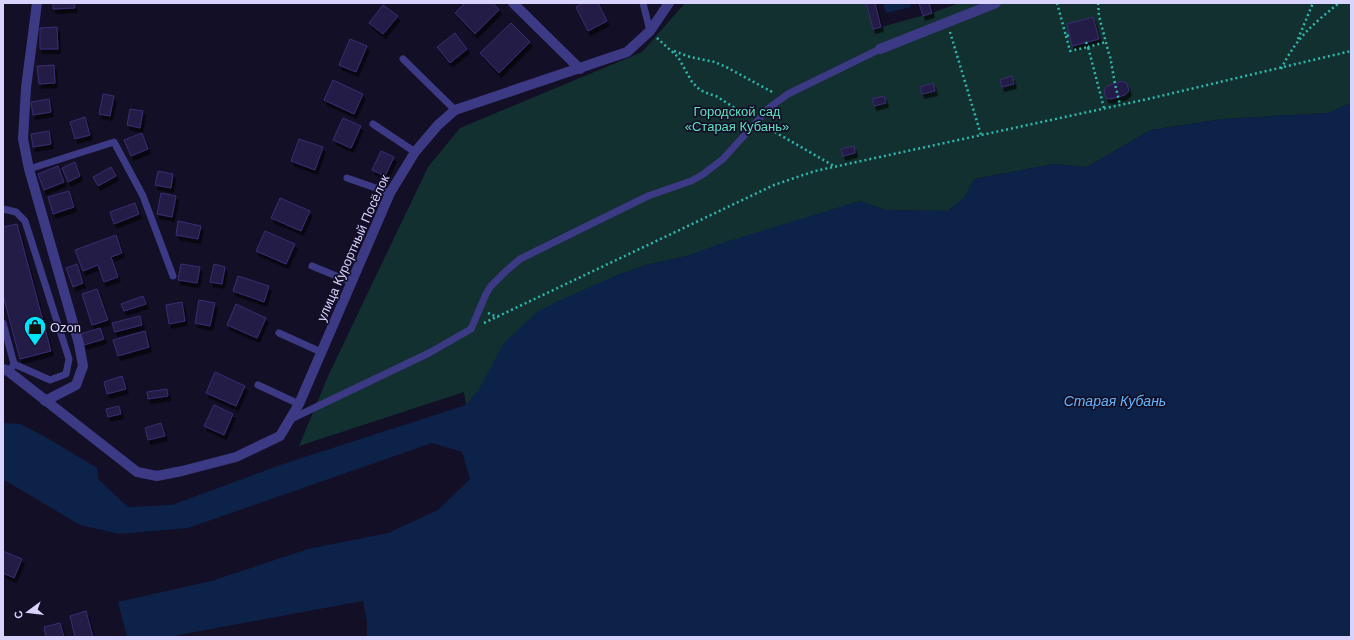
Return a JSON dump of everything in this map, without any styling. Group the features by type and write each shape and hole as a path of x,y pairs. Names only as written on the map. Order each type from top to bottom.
{"street":[{"path":"8,368 44,401 76,385 83,366 79,344 29,169 23,139 26,88 37,3"},
{"path":"513,3 580,69"},
{"name":"улица Курортный Посёлок","path":"44,401 137,472 157,476 236,457 280,436 299,404 390,193 415,152 438,125 455,110 580,69 626,52 650,31 670,3"},
{"path":"880,49 996,3"}],"lane":[{"path":"643,3 650,31"},
{"path":"291,419 429,353 471,329 491,286 520,259 648,196 691,181 702,175 723,159 770,107 788,94 880,49"},
{"path":"403,59 455,110"},
{"path":"373,124 415,152"},
{"path":"29,169 114,142 143,196 173,276"},
{"path":"347,178 390,193"},
{"path":"3,209 16,212 25,221 69,360 66,374 50,380 8,368 3,323"},
{"path":"312,266 351,282"},
{"path":"279,333 321,352"},
{"path":"258,385 299,404"}],"path":[{"path":"1057,3 1068,36 1070,51 1106,42"},
{"path":"1098,3 1099,16 1110,56 1120,105"},
{"path":"1281,69 1296,43 1313,3"},
{"path":"1296,43 1318,20 1339,3"},
{"path":"947,22 981,135"},
{"path":"650,31 678,57 692,82 700,90 716,96 756,122 835,166"},
{"path":"1086,42 1104,108"},
{"path":"669,49 690,57 715,62 783,98"},
{"path":"471,329 774,184 815,171 1120,105 1351,52"}],"green space":[{"name":"Городской сад «Старая Кубань»","path":"685,3 866,3 874,29 932,13 959,3 1351,3 1351,103 1328,113 1223,119 1151,130 1087,167 1054,164 974,179 965,197 948,211 885,210 860,201 687,256 646,265 615,276 478,391 466,405 464,392 299,446 329,374 428,167 460,128 642,52"}],"water":[{"path":"883,3 910,3 911,7 886,13"},
{"name":"Старая Кубань","path":"1351,103 1351,637 367,637 367,623 363,601 168,637 127,637 118,602 211,581 308,549 388,533 438,510 470,479 462,452 432,443 188,528 119,534 80,525 6,481 3,481 3,423 20,424 49,439 97,468 98,479 128,507 172,505 280,465 466,405 478,391 504,343 537,312 615,276 646,265 687,256 722,243 860,201 885,210 948,211 965,197 974,179 1054,164 1087,167 1151,130 1223,119 1328,113"}],"building":[{"path":"53,3 74,3 75,8 53,9"},
{"path":"465,3 493,3 499,10 475,34 455,13"},
{"path":"583,3 598,3 607,21 588,31 576,7"},
{"path":"866,3 875,3 881,27 873,29"},
{"path":"919,3 929,3 932,13 923,16"},
{"path":"383,5 398,16 383,34 369,23"},
{"path":"1093,17 1099,39 1072,46 1067,24"},
{"path":"511,23 530,42 499,73 480,53"},
{"path":"57,27 58,49 40,49 40,28"},
{"path":"455,33 467,49 450,63 437,47"},
{"path":"350,39 367,46 356,72 339,65"},
{"path":"54,65 55,83 39,84 37,66"},
{"path":"1012,76 1014,84 1002,87 1000,80"},
{"path":"333,80 363,94 354,114 324,100"},
{"path":"1122,81 1127,84 1129,91 1125,95 1111,99 1106,98 1104,90 1107,86"},
{"path":"933,83 935,91 922,94 920,87"},
{"path":"103,94 114,96 110,116 99,114"},
{"path":"884,96 886,103 874,106 872,99"},
{"path":"49,99 51,112 33,115 31,102"},
{"path":"130,109 143,111 140,128 127,125"},
{"path":"85,117 90,135 75,139 70,122"},
{"path":"343,118 361,126 351,148 333,140"},
{"path":"49,131 51,144 33,147 31,134"},
{"path":"142,133 148,149 131,156 124,140"},
{"path":"299,139 323,147 315,170 291,161"},
{"path":"854,146 855,153 843,156 841,149"},
{"path":"381,151 394,157 385,176 372,170"},
{"path":"75,162 80,176 68,182 62,168"},
{"path":"58,166 64,182 44,190 38,174"},
{"path":"111,167 116,176 98,186 93,177"},
{"path":"158,171 173,174 171,188 155,185"},
{"path":"69,191 74,207 53,214 48,197"},
{"path":"161,193 176,196 172,217 157,214"},
{"path":"280,198 310,211 301,231 271,218"},
{"path":"135,203 139,214 114,224 110,212"},
{"path":"178,221 201,226 198,239 176,235"},
{"path":"17,224 51,351 20,359 3,295 3,227"},
{"path":"265,231 295,244 286,264 256,251"},
{"path":"116,235 122,253 111,257 118,277 104,282 98,265 83,271 75,250"},
{"path":"77,264 83,283 73,287 66,268"},
{"path":"181,264 200,267 197,283 178,280"},
{"path":"214,264 225,267 222,284 210,282"},
{"path":"238,276 269,286 264,302 233,291"},
{"path":"97,289 108,320 92,325 82,294"},
{"path":"143,296 146,304 124,311 121,304"},
{"path":"199,300 215,303 210,326 195,323"},
{"path":"182,302 185,321 169,324 166,305"},
{"path":"236,304 266,318 257,338 227,325"},
{"path":"140,316 142,325 115,332 112,323"},
{"path":"100,328 104,339 84,345 81,334"},
{"path":"145,331 149,347 118,356 113,340"},
{"path":"215,372 245,386 236,406 206,393"},
{"path":"122,376 126,389 107,394 104,382"},
{"path":"167,389 168,396 148,399 147,392"},
{"path":"214,405 233,414 224,435 204,426"},
{"path":"119,406 121,414 108,417 106,409"},
{"path":"161,423 165,436 148,440 145,428"},
{"path":"3,551 22,559 14,578 3,573"},
{"path":"86,611 93,637 75,637 70,616"},
{"path":"60,623 64,637 46,637 44,627"}],"place":[{"name":"Ozon","path":"35,346"}]}
